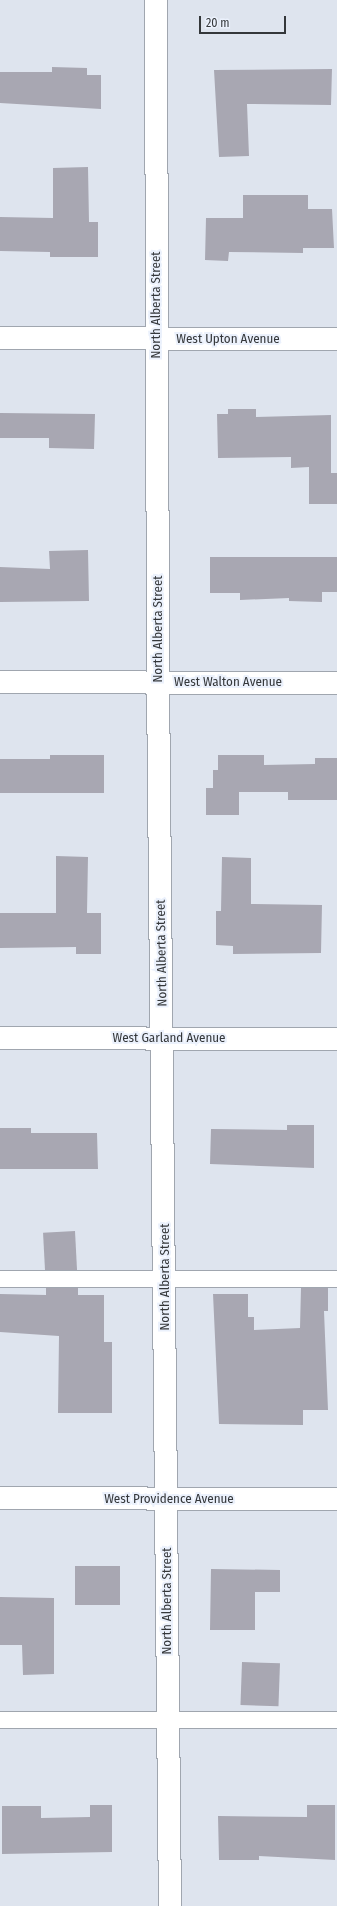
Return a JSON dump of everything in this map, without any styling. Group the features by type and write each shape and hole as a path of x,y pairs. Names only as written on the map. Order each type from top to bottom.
{"main road":[{"name":"North Alberta Street","path":"156,0 158,682 163,1038 170,1906"},
{"name":"West Upton Avenue","path":"0,338 337,339"},
{"name":"West Walton Avenue","path":"0,682 337,682"},
{"name":"West Garland Avenue","path":"0,1038 337,1039"},
{"name":"West Providence Avenue","path":"0,1498 337,1499"}],"lane":[{"path":"0,1279 337,1279"},
{"path":"0,1720 337,1720"}],"building":[{"path":"52,67 87,68 87,75 101,75 101,109 0,103 0,72 52,72"},
{"path":"332,69 331,105 247,104 249,156 219,157 214,70"},
{"path":"88,167 89,222 98,222 98,257 50,257 50,252 0,251 0,217 53,218 53,168"},
{"path":"243,195 308,195 308,209 332,209 334,248 303,248 303,253 229,252 228,261 205,260 206,218 243,218"},
{"path":"228,409 256,409 256,417 331,415 331,473 337,473 337,504 309,504 309,467 291,468 291,457 218,458 217,414 228,414"},
{"path":"0,413 95,414 94,449 49,448 49,438 0,438"},
{"path":"88,550 89,601 0,602 0,567 50,569 49,551"},
{"path":"210,557 337,557 337,592 322,592 322,602 289,601 289,598 240,600 240,593 210,593"},
{"path":"50,755 104,755 104,793 0,793 0,759 50,759"},
{"path":"218,755 264,755 264,765 315,764 315,758 337,758 337,800 288,800 288,792 239,792 239,815 206,815 206,788 213,788 213,770 218,770"},
{"path":"56,856 88,857 87,913 101,913 101,954 76,954 76,947 0,948 0,913 56,913"},
{"path":"222,857 251,858 251,904 322,905 321,953 233,954 233,946 216,945 216,911 221,911"},
{"path":"287,1125 314,1125 314,1168 210,1164 211,1129 287,1130"},
{"path":"0,1128 31,1128 31,1133 97,1133 98,1169 0,1169"},
{"path":"75,1231 77,1270 45,1272 43,1233"},
{"path":"46,1288 78,1288 78,1295 104,1295 104,1342 112,1342 112,1413 58,1413 59,1336 0,1332 0,1294 46,1295"},
{"path":"301,1288 328,1288 328,1311 324,1311 328,1410 303,1410 303,1425 219,1424 213,1294 248,1294 248,1317 254,1317 254,1330 300,1328"},
{"path":"75,1566 120,1566 120,1605 75,1605"},
{"path":"211,1569 280,1570 280,1592 255,1592 255,1630 210,1630"},
{"path":"0,1597 54,1598 54,1674 23,1675 22,1645 0,1645"},
{"path":"242,1662 280,1663 278,1706 240,1705"},
{"path":"90,1805 112,1805 112,1852 2,1854 2,1806 41,1806 41,1818 90,1817"},
{"path":"307,1805 335,1805 335,1860 259,1856 259,1860 219,1860 218,1816 307,1817"}]}
